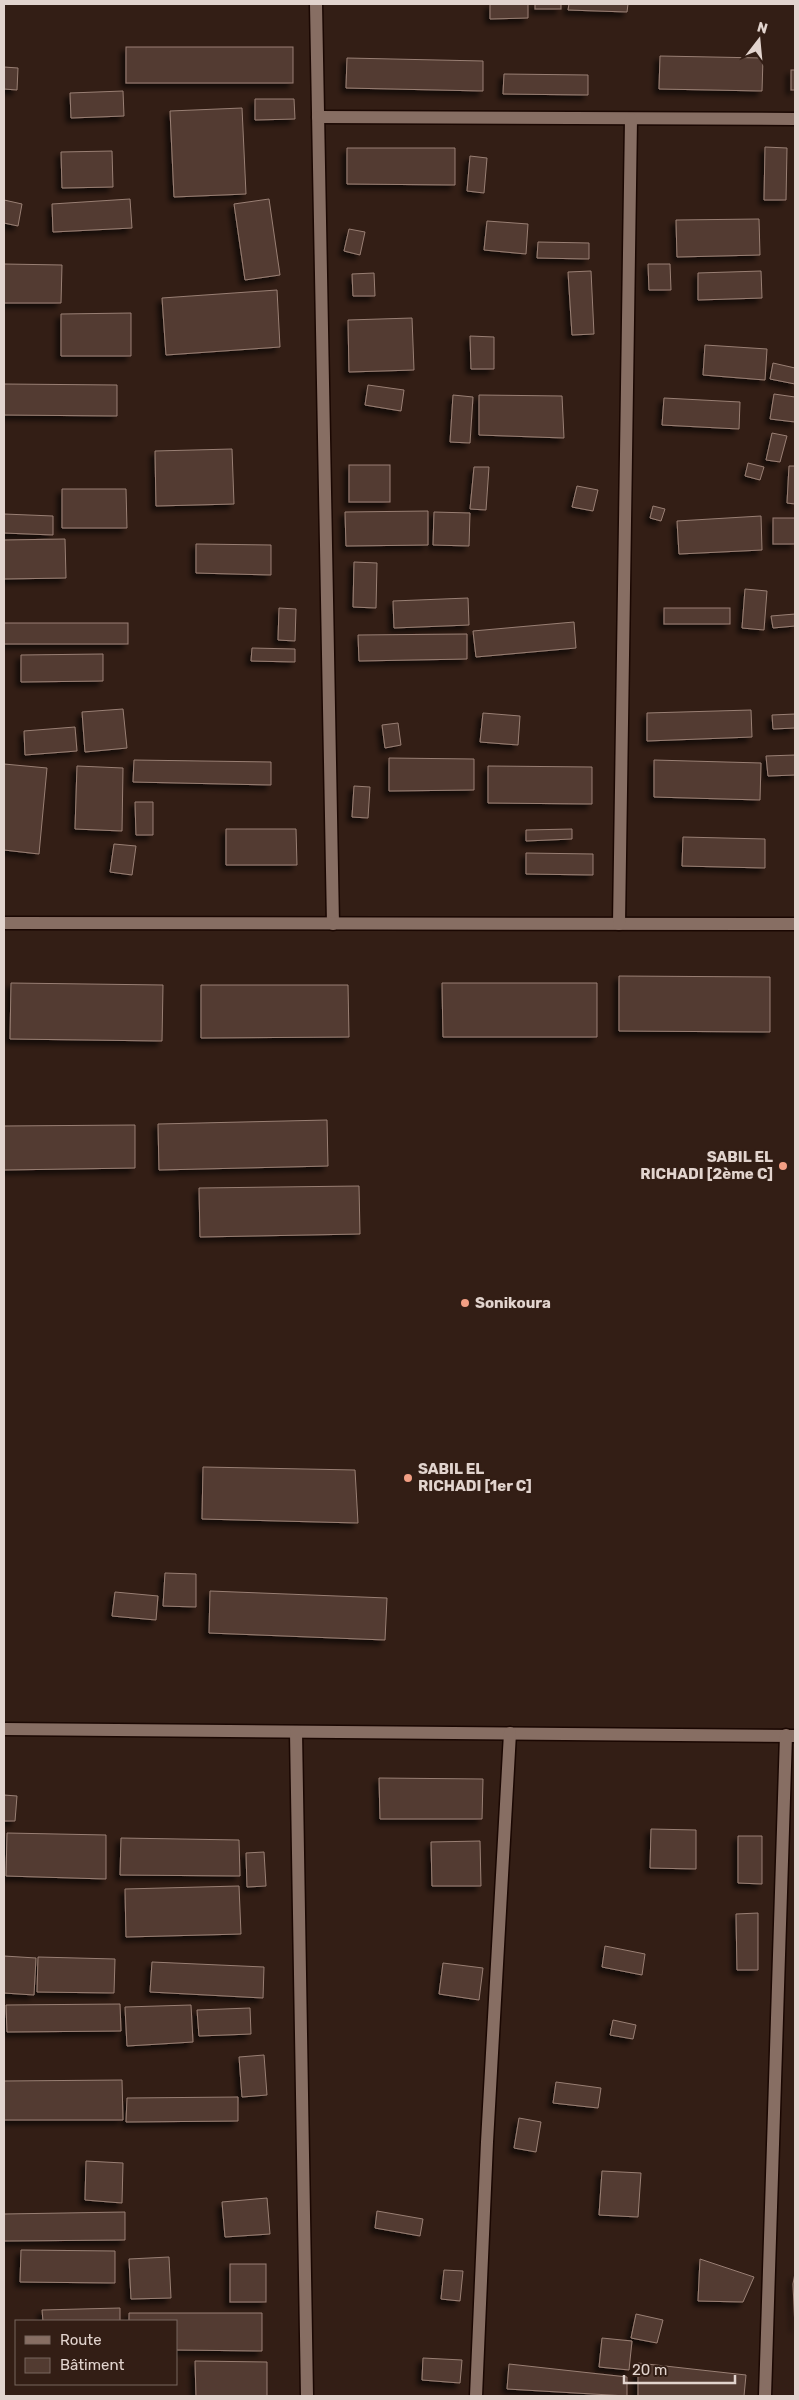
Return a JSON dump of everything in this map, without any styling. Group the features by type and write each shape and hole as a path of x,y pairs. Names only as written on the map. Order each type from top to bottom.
{"street":[{"path":"316,4 333,924"},
{"path":"318,116 795,119"},
{"path":"619,924 631,118"},
{"path":"4,924 795,924"},
{"path":"4,1729 790,1735 764,2396"},
{"path":"296,1732 307,2396"},
{"path":"476,2396 488,2132 510,1733"}],"building":[{"path":"490,4 528,4 528,18 490,19"},
{"path":"535,4 561,4 561,9 535,9"},
{"path":"569,4 628,4 627,12 568,10"},
{"path":"126,47 293,47 293,83 126,83"},
{"path":"660,56 763,58 762,91 659,89"},
{"path":"347,58 483,61 483,91 346,88"},
{"path":"4,67 18,68 17,90 4,89"},
{"path":"791,70 795,70 795,90 791,90"},
{"path":"504,74 588,75 588,95 503,94"},
{"path":"123,91 124,116 71,118 70,93"},
{"path":"255,99 294,99 295,119 255,120"},
{"path":"242,108 246,194 174,197 170,111"},
{"path":"765,147 787,148 786,200 764,200"},
{"path":"347,148 455,148 455,185 347,184"},
{"path":"112,151 113,187 62,188 61,152"},
{"path":"470,156 487,158 484,193 467,191"},
{"path":"130,199 132,228 53,232 52,204"},
{"path":"269,199 280,275 245,280 234,204"},
{"path":"4,200 22,204 18,226 4,223"},
{"path":"759,219 760,255 677,257 676,220"},
{"path":"487,221 528,224 526,254 484,250"},
{"path":"349,229 365,232 360,255 344,251"},
{"path":"538,242 589,243 589,259 537,258"},
{"path":"4,264 62,265 61,303 4,303"},
{"path":"648,264 670,264 671,290 649,290"},
{"path":"591,271 594,334 572,335 568,272"},
{"path":"761,271 762,298 698,300 698,273"},
{"path":"374,273 375,296 353,296 352,274"},
{"path":"277,290 280,347 166,355 162,298"},
{"path":"131,313 131,356 61,356 61,314"},
{"path":"412,318 414,370 349,372 348,320"},
{"path":"470,336 494,337 494,369 471,369"},
{"path":"705,345 767,349 765,380 703,375"},
{"path":"773,363 795,368 795,384 770,379"},
{"path":"4,384 117,385 117,416 4,415"},
{"path":"368,385 404,390 401,411 365,405"},
{"path":"774,394 795,397 795,422 770,419"},
{"path":"453,395 473,397 470,443 450,442"},
{"path":"479,395 562,396 564,438 479,435"},
{"path":"664,398 740,402 739,429 662,425"},
{"path":"772,433 787,436 780,462 766,460"},
{"path":"232,449 234,504 156,506 155,451"},
{"path":"748,463 764,467 760,480 745,476"},
{"path":"349,465 390,465 390,502 349,502"},
{"path":"789,466 795,466 795,504 787,503"},
{"path":"474,467 489,467 486,510 470,509"},
{"path":"577,486 598,490 593,511 572,507"},
{"path":"62,489 126,489 127,528 62,528"},
{"path":"653,506 665,509 661,521 650,518"},
{"path":"428,511 428,545 346,546 345,512"},
{"path":"434,512 470,513 469,546 433,545"},
{"path":"4,514 53,516 53,535 4,533"},
{"path":"761,516 762,550 679,554 677,521"},
{"path":"773,518 795,518 795,544 773,544"},
{"path":"65,539 66,578 4,579 4,540"},
{"path":"196,544 271,545 271,575 196,573"},
{"path":"354,562 377,563 376,608 353,607"},
{"path":"745,589 767,591 764,630 742,628"},
{"path":"468,598 469,625 394,628 393,601"},
{"path":"279,608 296,609 295,641 278,640"},
{"path":"664,608 730,608 730,624 664,624"},
{"path":"795,614 795,626 773,628 771,616"},
{"path":"574,622 576,648 476,657 473,631"},
{"path":"4,623 128,623 128,644 4,644"},
{"path":"467,634 467,659 359,661 358,635"},
{"path":"252,648 295,649 295,662 251,661"},
{"path":"103,654 103,681 21,682 21,655"},
{"path":"123,709 127,748 85,752 82,712"},
{"path":"751,710 752,737 647,741 647,713"},
{"path":"483,713 520,716 518,745 480,742"},
{"path":"795,714 795,728 773,729 772,715"},
{"path":"398,723 401,745 385,748 382,725"},
{"path":"75,727 77,751 25,755 24,731"},
{"path":"795,755 795,775 768,776 766,756"},
{"path":"389,758 474,759 474,790 389,791"},
{"path":"134,760 271,762 271,785 133,782"},
{"path":"654,760 761,763 760,800 654,797"},
{"path":"4,764 47,768 39,854 4,850"},
{"path":"77,766 123,768 122,831 75,829"},
{"path":"488,766 592,767 592,804 488,803"},
{"path":"354,786 370,787 368,818 352,817"},
{"path":"135,802 153,802 153,835 136,835"},
{"path":"226,829 296,829 297,865 226,865"},
{"path":"572,829 572,839 526,841 526,830"},
{"path":"683,837 765,839 765,868 682,866"},
{"path":"114,844 136,846 132,875 110,872"},
{"path":"526,853 593,854 593,875 526,874"},
{"path":"619,976 770,977 770,1032 619,1031"},
{"path":"11,983 163,985 162,1041 10,1039"},
{"path":"442,983 597,983 597,1037 443,1037"},
{"path":"201,985 348,985 349,1037 201,1038"},
{"path":"327,1120 328,1166 159,1170 158,1124"},
{"path":"135,1125 135,1168 4,1170 4,1126"},
{"path":"359,1186 360,1234 200,1237 199,1188"},
{"path":"203,1467 355,1470 358,1523 202,1519"},
{"path":"165,1573 196,1574 196,1607 163,1606"},
{"path":"210,1591 387,1598 385,1640 209,1633"},
{"path":"115,1592 158,1596 156,1620 112,1616"},
{"path":"379,1778 483,1779 482,1819 380,1819"},
{"path":"4,1795 17,1796 15,1821 4,1821"},
{"path":"651,1829 696,1830 696,1869 650,1868"},
{"path":"7,1833 106,1835 106,1879 6,1876"},
{"path":"738,1836 762,1836 762,1884 738,1883"},
{"path":"121,1838 239,1840 240,1876 120,1875"},
{"path":"480,1841 481,1886 432,1886 431,1842"},
{"path":"264,1852 266,1886 247,1887 246,1853"},
{"path":"239,1886 241,1934 126,1937 125,1889"},
{"path":"758,1913 758,1970 737,1970 736,1914"},
{"path":"605,1946 645,1954 642,1975 602,1967"},
{"path":"4,1956 36,1958 34,1995 4,1993"},
{"path":"38,1957 115,1959 114,1993 37,1992"},
{"path":"152,1962 264,1967 263,1998 150,1992"},
{"path":"443,1963 483,1968 479,2000 439,1994"},
{"path":"120,2004 121,2031 7,2032 6,2005"},
{"path":"191,2005 193,2042 127,2046 125,2007"},
{"path":"250,2008 251,2034 199,2036 197,2010"},
{"path":"613,2020 636,2025 633,2039 610,2035"},
{"path":"264,2055 267,2095 242,2097 239,2057"},
{"path":"122,2080 123,2120 4,2120 4,2081"},
{"path":"556,2082 601,2088 598,2108 553,2103"},
{"path":"238,2097 238,2121 126,2122 127,2098"},
{"path":"519,2118 541,2122 536,2152 514,2148"},
{"path":"86,2161 123,2163 122,2203 85,2200"},
{"path":"602,2171 641,2173 638,2217 599,2215"},
{"path":"267,2198 270,2234 225,2237 222,2202"},
{"path":"377,2211 423,2219 420,2236 375,2228"},
{"path":"125,2212 125,2240 4,2241 4,2214"},
{"path":"21,2250 115,2251 115,2283 20,2282"},
{"path":"169,2257 171,2298 131,2299 129,2259"},
{"path":"700,2259 754,2277 743,2302 698,2301"},
{"path":"230,2264 266,2264 266,2302 230,2302"},
{"path":"444,2270 463,2271 460,2301 441,2299"},
{"path":"795,2273 795,2328 793,2284"},
{"path":"120,2308 120,2320 43,2320 42,2310"},
{"path":"129,2313 262,2313 262,2351 178,2350 178,2320 129,2320"},
{"path":"636,2314 663,2320 657,2343 631,2338"},
{"path":"602,2338 632,2341 629,2370 599,2367"},
{"path":"423,2358 462,2360 460,2383 422,2380"},
{"path":"195,2361 267,2362 267,2396 196,2396"},
{"path":"638,2363 746,2375 744,2396 638,2396"},
{"path":"509,2364 627,2377 627,2396 507,2389"}],"place":[{"name":"SABIL EL RICHADI [2ème C]","path":"783,1166"},
{"name":"Sonikoura","path":"465,1303"},
{"name":"SABIL EL RICHADI [1er C]","path":"408,1478"}]}
